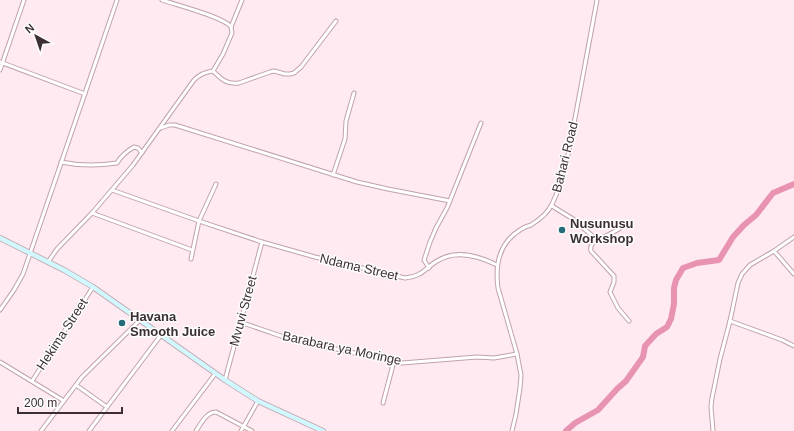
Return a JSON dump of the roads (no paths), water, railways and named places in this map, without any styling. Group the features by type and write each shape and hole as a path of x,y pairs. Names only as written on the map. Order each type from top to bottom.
{"street":[{"path":"0,70 1,62 24,0"},
{"path":"0,310 23,274 117,0"},
{"path":"162,0 216,17 231,27"},
{"path":"213,71 223,54 232,33 231,27 242,0"},
{"name":"Bahari Road","path":"512,431 516,414 521,375 517,354 498,288 497,265 506,243 520,230 542,217 552,206 568,154 597,0"},
{"path":"213,71 224,82 234,84 270,72 285,74 294,73 302,67 336,21"},
{"path":"1,62 85,94"},
{"path":"48,262 57,249 92,213 133,165 194,80 206,72 213,71"},
{"path":"333,175 345,139 346,121 354,93"},
{"path":"429,268 425,262 425,255 436,228 450,201 481,123"},
{"path":"159,129 164,126 175,125 356,182 450,201"},
{"path":"62,162 90,166 107,165 117,163 129,150 134,147 138,148 142,153"},
{"path":"191,259 199,221 216,184"},
{"name":"Ndama Street","path":"112,190 199,221 315,258 405,278 414,277 422,273 438,260 448,256 460,254 485,260 497,265"},
{"path":"552,206 573,219 597,240"},
{"path":"92,213 192,250"},
{"path":"619,229 597,240 590,248 614,276 614,282 610,292 618,308 629,321"},
{"path":"713,431 711,407 712,398 738,283 742,274 750,265 794,237"},
{"path":"0,238 30,252 93,287 215,374 258,401 323,431"},
{"name":"Mvuvi Street","path":"225,380 262,242"},
{"path":"774,251 794,274"},
{"name":"Hekima Street","path":"32,381 93,287"},
{"path":"41,431 82,377 140,320"},
{"path":"730,321 782,340 794,346"},
{"name":"Barabara ya Moringe","path":"240,322 281,336 312,344 402,363 477,357 494,358 517,354"},
{"path":"89,431 161,335"},
{"path":"383,403 394,361"},
{"path":"0,362 64,401"},
{"path":"172,431 215,374"},
{"path":"76,384 107,407"},
{"path":"242,431 258,401"},
{"path":"196,431 208,415 214,412 252,431"}],"waterway":[{"path":"566,431 575,423 598,410 626,381 643,357 645,346 656,334 667,327 671,319 674,304 674,288 676,280 683,268 697,263 719,260 733,237 756,215 773,193 794,184"}],"place":[{"name":"Nusunusu Workshop","path":"562,230"},
{"name":"Havana Smooth Juice","path":"122,323"}]}
